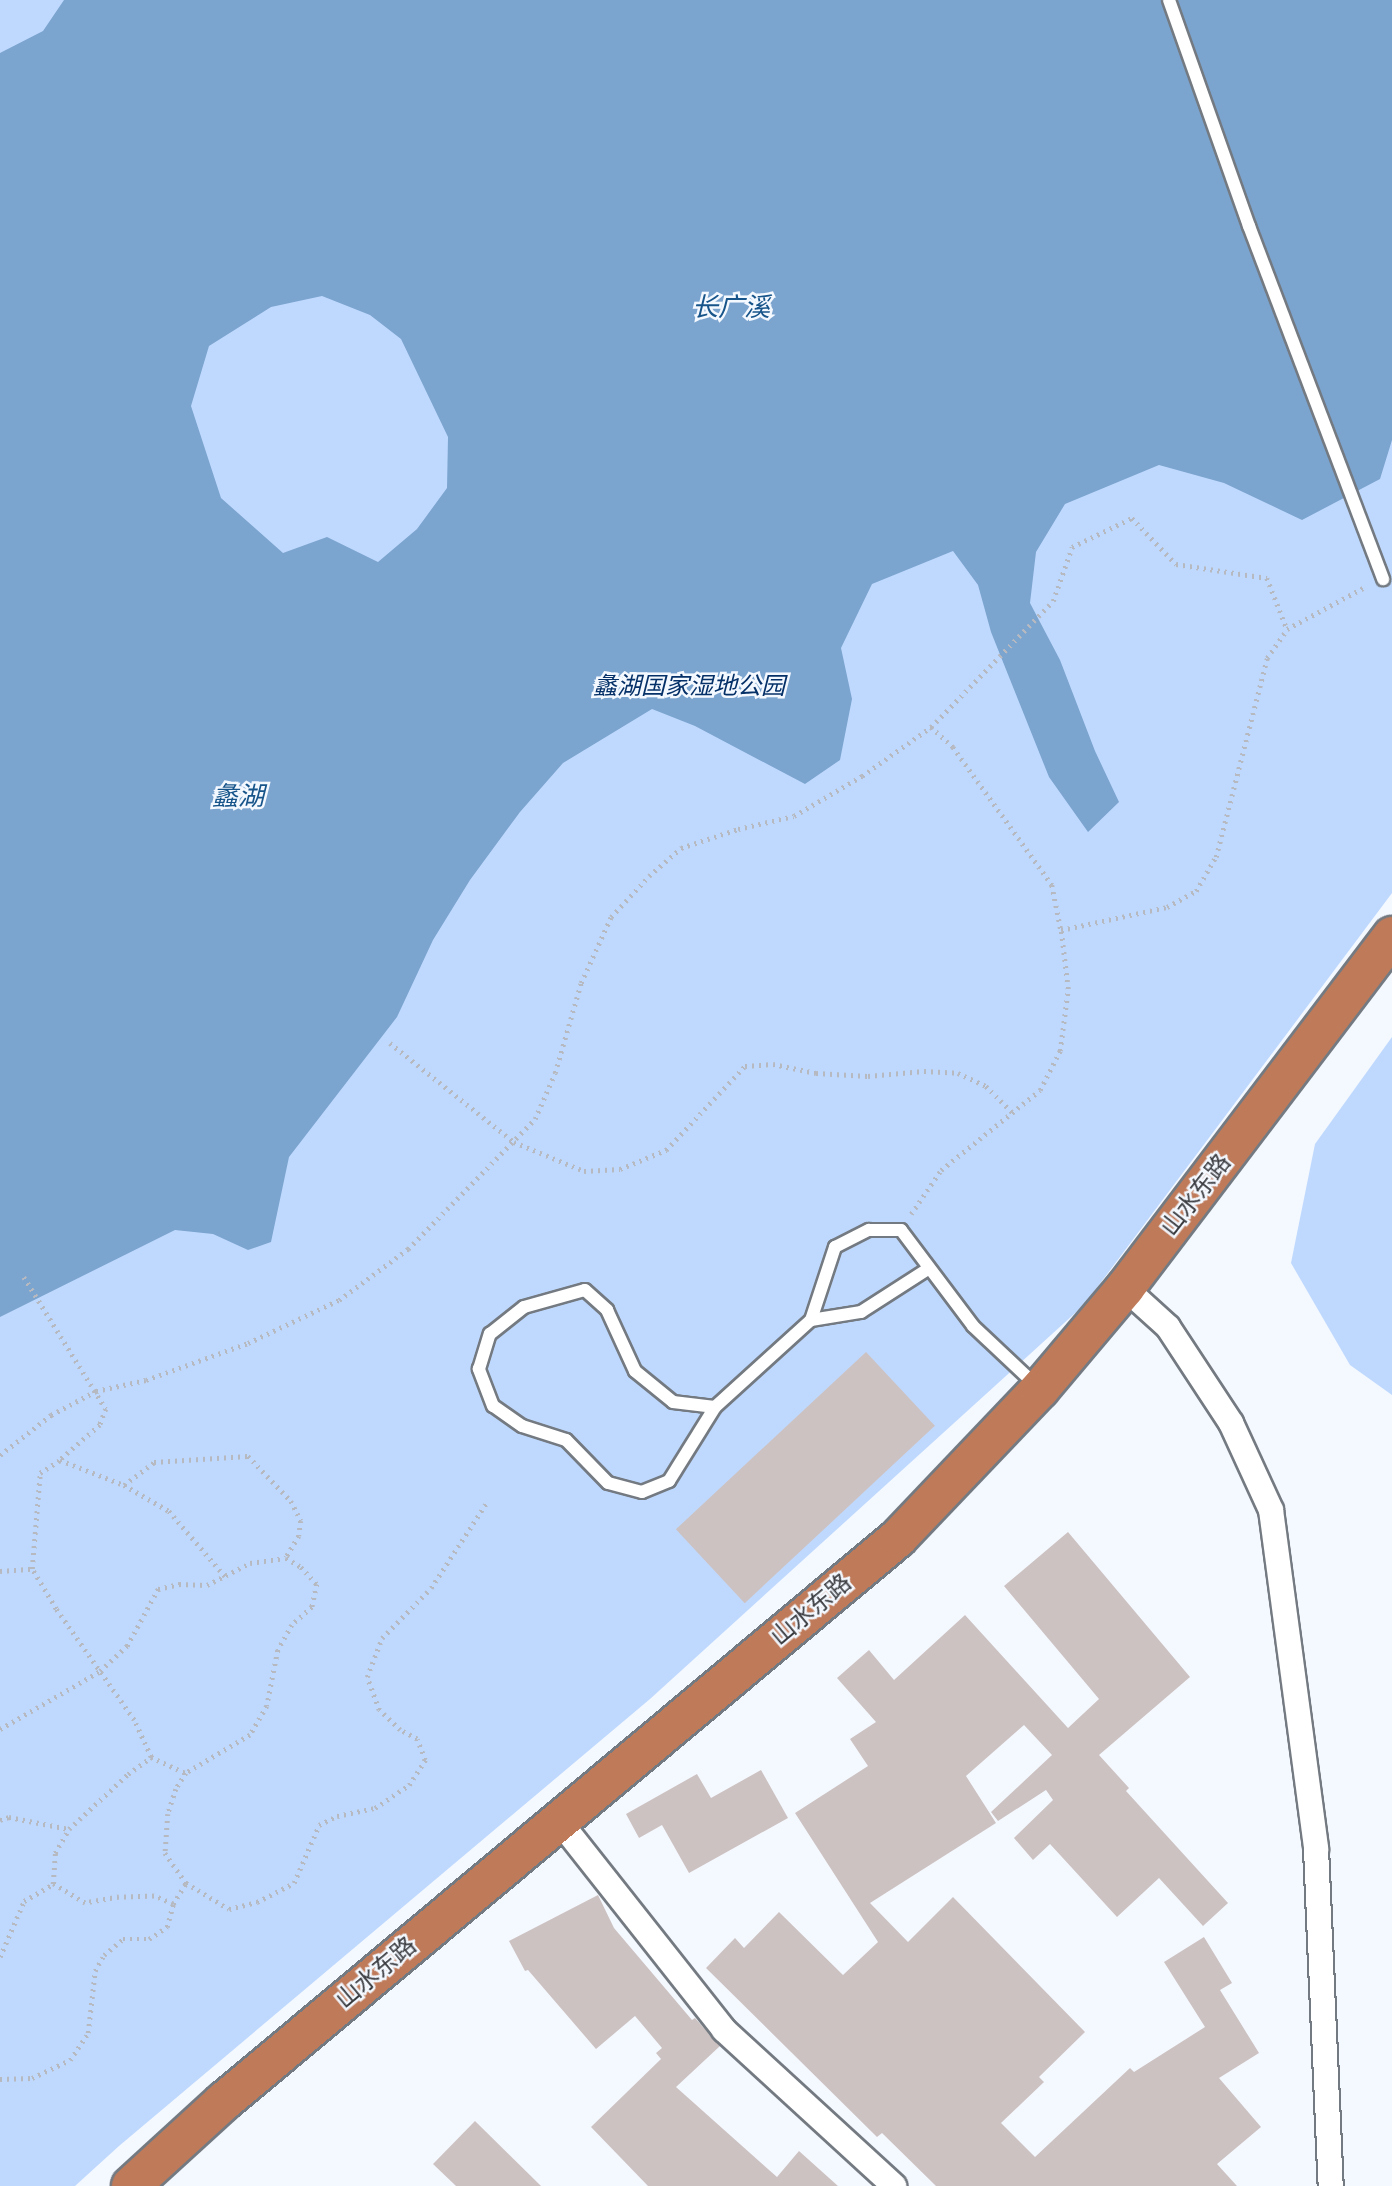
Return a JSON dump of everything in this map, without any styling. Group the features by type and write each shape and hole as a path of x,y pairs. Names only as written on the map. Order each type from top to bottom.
{"highway":[{"name":"山水东路","path":"131,2186 223,2102 898,1538 1040,1389 1125,1288 1392,936"}],"street":[{"path":"1125,1288 1168,1327 1231,1423 1270,1510 1316,1849 1331,2186"},
{"path":"560,1822 724,2030 894,2186"}],"lane":[{"path":"1169,0 1244,209 1383,579"},
{"path":"715,1407 673,1402 635,1371 607,1310 585,1290 523,1307 490,1334 479,1369 493,1406 522,1426 566,1440 608,1483 642,1492 669,1482 715,1407 811,1320 835,1248 869,1230 901,1230 973,1326 1040,1389"},
{"path":"811,1320 861,1312 928,1269"}],"path":[{"path":"0,1455 51,1415 96,1391 146,1380 248,1343 339,1300 408,1249 535,1119 555,1073 581,983 611,917 649,876 681,848 738,829 794,816 862,776 931,727 1053,601 1073,547 1132,519 1176,564 1267,578 1287,629"},
{"path":"1061,930 1167,907 1196,891 1216,857 1267,659 1287,629 1337,599 1383,579"},
{"path":"901,1230 941,1170 1040,1090 1060,1051 1068,989 1052,885 953,747 931,727"},
{"path":"390,1043 514,1142 584,1171 620,1169 666,1150 745,1066 773,1064 816,1073 868,1076 924,1071 958,1073 986,1086 1013,1113"},
{"path":"24,1277 106,1409 100,1425 60,1460 40,1473 32,1569 134,1720 151,1757 186,1773"},
{"path":"124,1485 154,1462 248,1456 291,1500 301,1521 299,1536 286,1558"},
{"path":"60,1460 124,1485 169,1511 225,1576"},
{"path":"0,1728 100,1671 127,1647 158,1589 179,1584 207,1585 250,1563 286,1558 301,1567 317,1584 312,1607 292,1625 278,1650 267,1706 250,1735 186,1773 176,1789 168,1814 165,1853 186,1883 229,1909 257,1902 294,1883 319,1825 337,1816 375,1808 409,1785 425,1760 417,1739 400,1730 379,1710 367,1677 382,1638 432,1588 487,1502"},
{"path":"0,1571 32,1569"},
{"path":"53,1884 55,1853 69,1829 128,1774 151,1757"},
{"path":"0,1821 9,1817 69,1829"},
{"path":"0,2080 32,2078 69,2060 88,2033 95,1972 104,1955 123,1938 149,1939 167,1927 173,1904 186,1883"},
{"path":"53,1884 85,1903 119,1896 154,1896 173,1904"},
{"path":"0,1957 24,1900 53,1884"}],"green space":[{"name":"蠡湖国家湿地公园","path":"0,0 1392,0 1392,893 1084,1305 650,1699 75,2186 0,2186"},
{"path":"1392,1037 1392,1395 1350,1365 1291,1263 1315,1144"}],"water":[{"name":"长广溪","path":"64,0 1392,0 1392,440 1380,479 1302,520 1224,483 1159,465 1065,504 1036,552 1030,603 1060,660 1095,751 1119,802 1088,832 1049,777 991,632 978,585 953,551 872,584 841,648 852,699 840,760 805,784 695,726 652,709 563,763 520,812 470,880 433,940 397,1017 289,1157 271,1242 248,1250 213,1234 175,1230 0,1317 0,53 43,31","holes":["322,296 370,315 401,339 448,437 447,488 417,529 378,562 327,537 283,553 221,498 191,406 209,346 271,307"]}],"building":[{"path":"866,1352 935,1426 745,1603 676,1529"},
{"path":"1068,1532 1190,1677 1099,1755 1129,1788 1126,1791 1228,1903 1203,1926 1159,1878 1117,1917 1050,1844 1033,1860 1014,1838 1053,1800 1046,1790 998,1821 991,1812 1052,1755 1024,1725 966,1776 996,1823 870,1903 908,1942 953,1897 1085,2032 1039,2077 1044,2082 1001,2123 1035,2157 1130,2068 1134,2072 1205,2027 1164,1962 1204,1937 1232,1983 1220,1990 1259,2053 1219,2078 1261,2127 1217,2164 1237,2186 936,2186 882,2133 877,2137 706,1968 735,1938 744,1948 779,1912 843,1975 878,1942 795,1813 868,1766 850,1739 876,1722 837,1678 869,1650 894,1680 965,1615 1068,1728 1099,1699 1004,1586"},
{"path":"761,1770 788,1818 689,1873 662,1825 639,1838 626,1814 697,1774 711,1798"},
{"path":"598,1895 614,1928 692,2020 695,2018 720,2046 676,2087 777,2177 799,2151 838,2186 648,2186 591,2127 661,2059 656,2053 662,2048 635,2016 596,2049 528,1970 525,1971 509,1941"},
{"path":"475,2121 541,2186 456,2186 433,2164"}],"water label":[{"name":"蠡湖","path":"238,798"}]}
